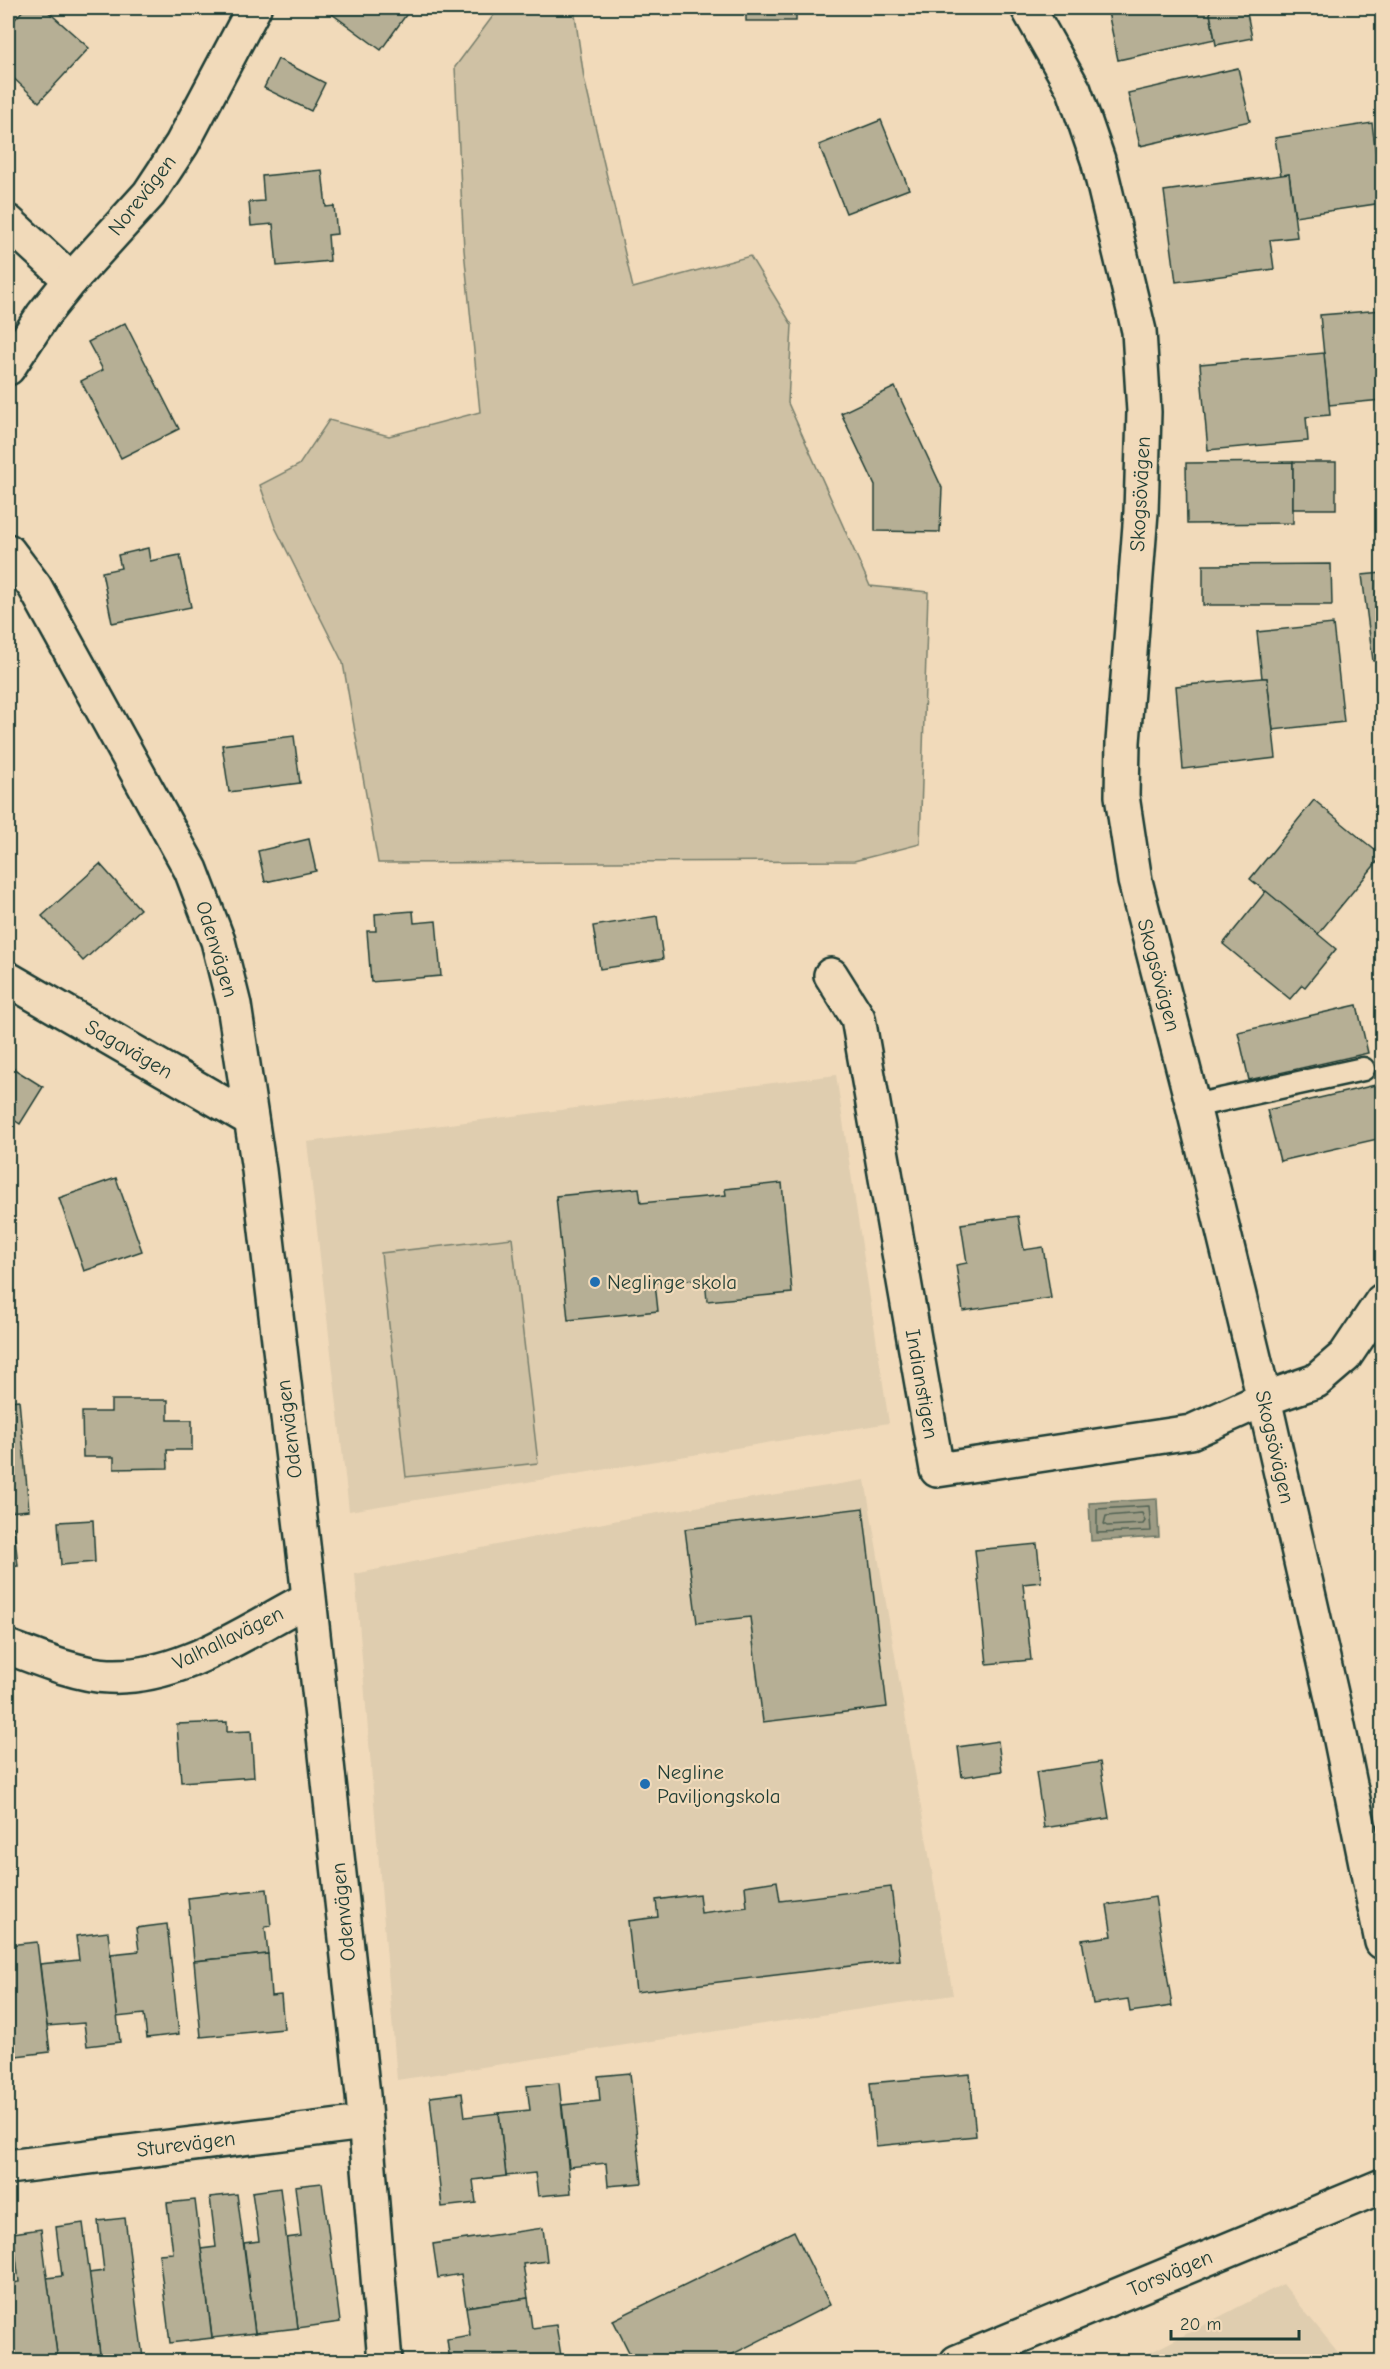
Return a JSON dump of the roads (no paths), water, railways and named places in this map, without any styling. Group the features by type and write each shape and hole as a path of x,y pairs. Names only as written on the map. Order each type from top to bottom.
{"street":[{"name":"Norevägen","path":"8,368 43,315 71,280 149,194 182,144 254,8"},
{"name":"Skogsövägen","path":"1029,8 1074,90 1098,160 1139,331 1144,412 1142,501 1127,667 1122,796 1135,881 1193,1106 1264,1399 1335,1711 1383,1942"},
{"path":"8,222 71,280"},
{"name":"Odenvägen","path":"8,551 35,587 191,870 218,941 234,1005 308,1599 364,2123 385,2361"},
{"name":"Indianstigen","path":"831,975 858,1018 937,1470 1191,1432 1264,1399"},
{"name":"Sagavägen","path":"8,979 250,1119"},
{"path":"1264,1399 1316,1381 1345,1356 1383,1301"},
{"name":"Valhallavägen","path":"8,1647 48,1662 107,1676 150,1674 192,1659 308,1599"},
{"name":"Sturevägen","path":"8,2167 364,2123"},
{"name":"Torsvägen","path":"957,2361 1383,2186"}],"lane":[{"path":"1193,1106 1363,1069"}],"water":[{"path":"1157,1499 1159,1537 1091,1541 1089,1503"}],"place":[{"name":"Neglinge skola","path":"595,1282"},
{"name":"Negline Paviljongskola","path":"645,1784"}]}
